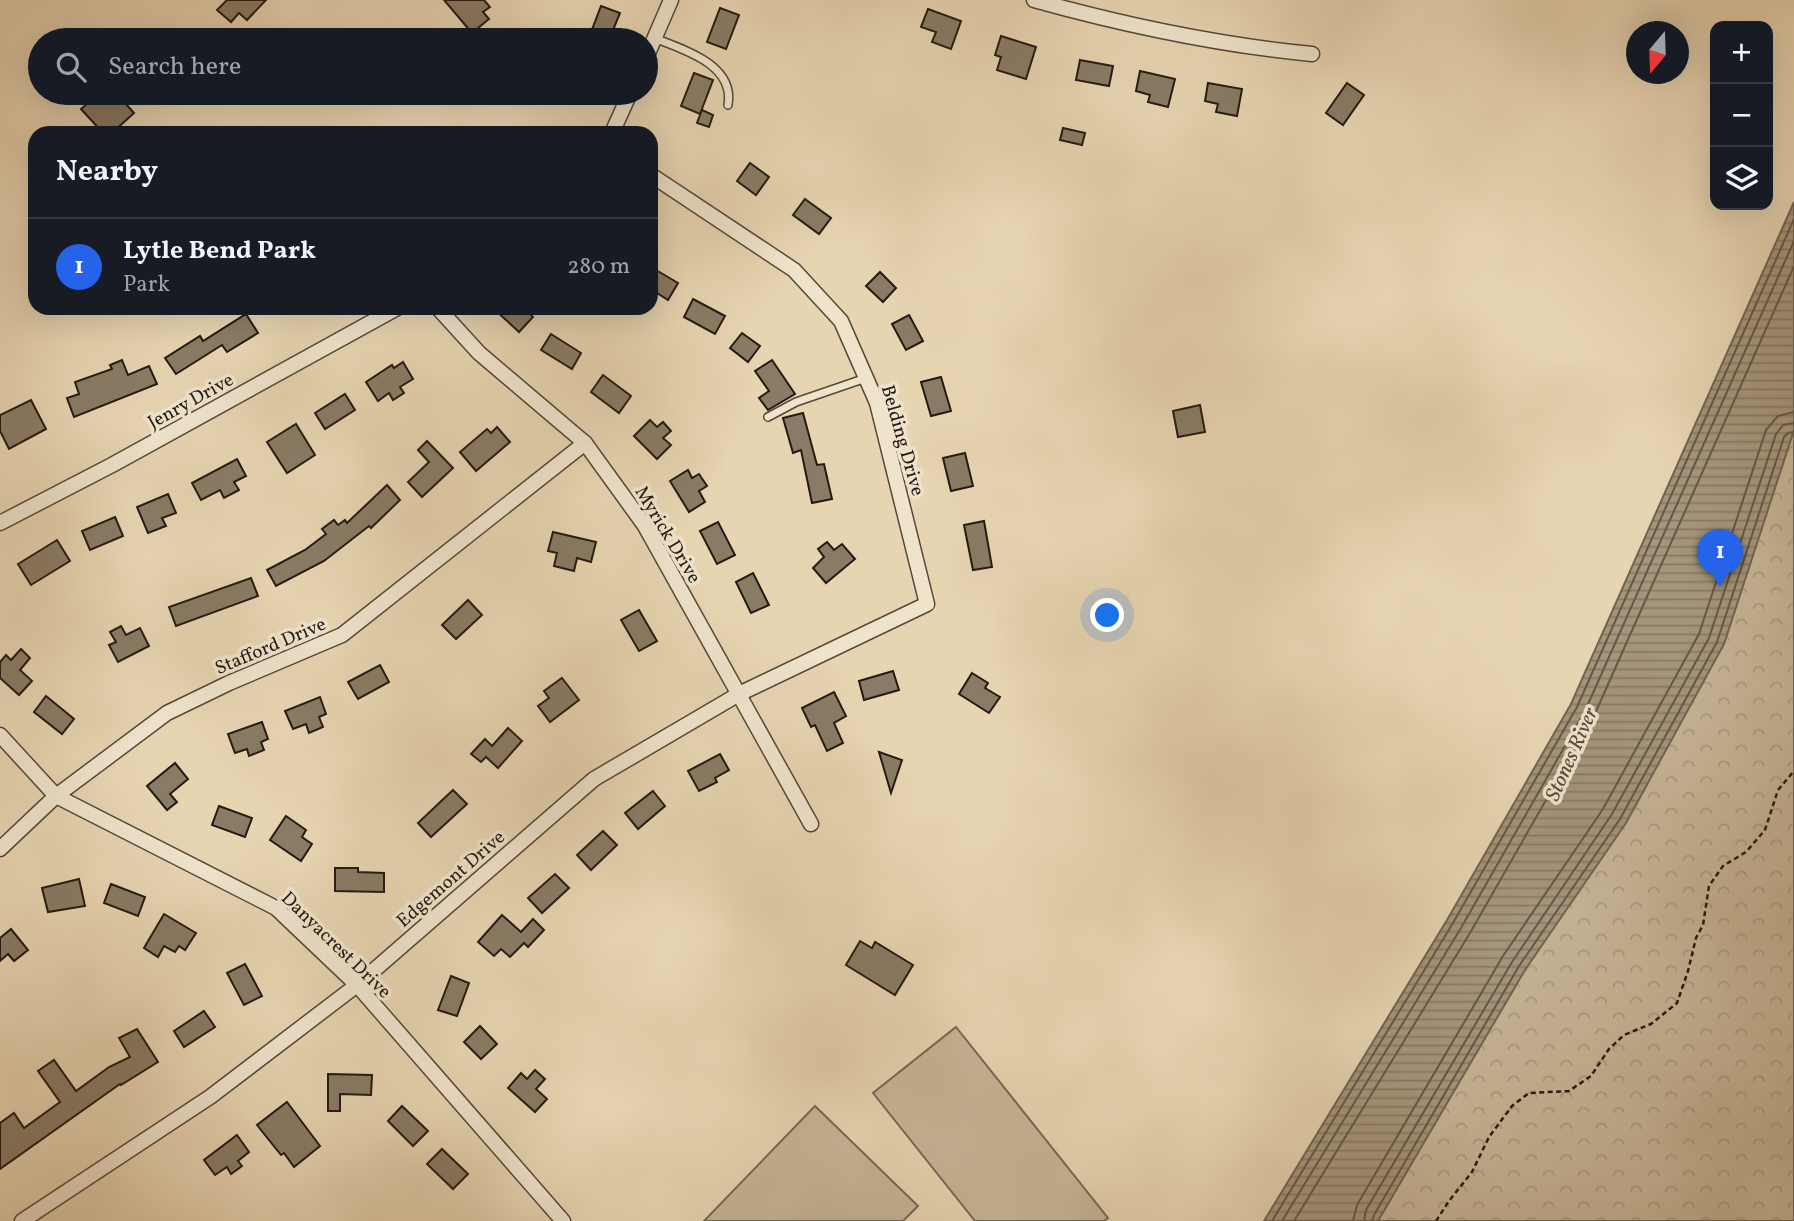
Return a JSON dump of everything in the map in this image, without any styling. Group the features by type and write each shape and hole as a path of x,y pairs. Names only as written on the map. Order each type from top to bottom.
{"street":[{"path":"658,29 671,0"},
{"path":"1034,0 1081,13 1258,48 1312,54"},
{"path":"615,126 625,105"},
{"name":"Belding Drive","path":"658,180 794,270 841,321 877,403 927,604"},
{"name":"Jenry Drive","path":"0,523 112,465 384,315"},
{"name":"Myrick Drive","path":"445,315 479,353 585,443 645,526 810,824"},
{"name":"Stafford Drive","path":"0,849 56,796 167,713 229,683 342,635 585,443"},
{"name":"Edgemont Drive","path":"22,1221 210,1097 357,985 594,779 739,694 927,604"},
{"name":"Danyacrest Drive","path":"0,735 56,796 276,908 357,985 563,1221"}],"lane":[{"path":"658,40 711,64 725,80 730,93 728,105"},
{"path":"768,417 796,402 866,378"}],"path":[{"path":"1436,1221 1472,1172 1489,1137 1513,1106 1529,1093 1569,1091 1591,1076 1609,1049 1624,1035 1651,1024 1677,1003 1696,938 1703,925 1709,886 1723,866 1745,852 1765,830 1778,790 1794,771"}],"green space":[{"path":"1794,266 1794,1221 1309,1221"},
{"path":"956,1027 1108,1218 1104,1221 975,1221 873,1093"},
{"path":"815,1106 918,1206 903,1221 704,1221"}],"water":[{"name":"Stones River","path":"1794,202 1794,430 1724,644 1626,823 1525,970 1378,1221 1264,1221 1447,920 1571,704"}],"building":[{"path":"227,0 266,0 247,20 239,13 231,22 217,10"},
{"path":"444,0 484,0 490,7 483,12 489,19 478,28 468,28"},
{"path":"601,6 620,13 614,28 593,28"},
{"path":"720,8 739,15 726,49 707,42"},
{"path":"928,9 961,21 951,49 932,42 936,32 921,27"},
{"path":"1001,36 1036,47 1026,79 997,70 1001,57 995,55"},
{"path":"1080,60 1113,66 1109,86 1076,80"},
{"path":"1140,71 1175,79 1168,107 1148,102 1150,95 1136,91"},
{"path":"694,73 713,80 700,114 681,106"},
{"path":"1208,83 1242,89 1237,116 1216,112 1218,104 1205,101"},
{"path":"1347,83 1364,95 1343,125 1326,113"},
{"path":"86,105 127,105 134,113 120,126 97,126 81,109"},
{"path":"702,110 713,115 709,127 697,123"},
{"path":"1063,128 1085,133 1082,145 1060,140"},
{"path":"750,163 769,177 756,195 737,181"},
{"path":"805,199 831,218 819,234 793,215"},
{"path":"658,271 678,283 668,300 658,294"},
{"path":"880,272 896,288 883,302 866,286"},
{"path":"693,299 725,316 715,334 684,317"},
{"path":"244,315 258,333 227,352 222,345 176,374 165,358 200,336 203,341"},
{"path":"501,315 531,315 533,317 519,332"},
{"path":"909,315 923,341 906,350 892,324"},
{"path":"742,333 760,346 748,362 730,348"},
{"path":"551,334 581,353 572,369 541,350"},
{"path":"122,360 128,375 149,366 157,384 74,417 67,398 79,394 75,382 112,369 110,365"},
{"path":"772,360 795,394 768,410 759,398 769,391 755,371"},
{"path":"403,362 413,379 400,387 404,393 393,400 389,393 378,401 366,382 392,365 394,368"},
{"path":"603,375 631,396 619,413 591,392"},
{"path":"941,377 951,411 931,416 921,382"},
{"path":"345,394 355,410 325,429 315,413"},
{"path":"31,400 46,429 9,449 0,431 0,415"},
{"path":"1200,405 1205,432 1178,437 1173,411"},
{"path":"803,413 817,465 824,464 832,499 812,503 801,450 793,453 783,418"},
{"path":"650,420 657,427 663,422 671,431 663,438 671,445 657,459 634,436"},
{"path":"296,424 315,455 287,473 267,442"},
{"path":"497,427 510,442 476,471 460,452 487,429 491,433"},
{"path":"427,441 453,468 422,497 408,482 429,462 418,450"},
{"path":"965,453 973,486 951,491 943,458"},
{"path":"237,459 246,476 234,482 239,490 224,498 220,490 201,500 192,483"},
{"path":"688,470 692,478 699,474 707,486 699,491 705,502 689,512 670,481"},
{"path":"387,485 400,500 371,528 369,526 324,561 276,586 267,570 305,550 326,534 322,529 334,520 338,525 345,520 347,523"},
{"path":"168,494 176,513 162,518 166,526 148,533 137,507"},
{"path":"115,517 123,536 90,550 82,531"},
{"path":"984,521 992,567 973,570 964,525"},
{"path":"718,522 735,555 717,564 700,531"},
{"path":"553,532 596,542 591,562 577,558 574,571 554,566 557,553 548,551"},
{"path":"57,540 70,561 31,585 18,564"},
{"path":"827,542 834,550 842,544 855,559 826,583 813,568 824,557 818,549"},
{"path":"753,573 769,605 751,613 736,582"},
{"path":"251,578 258,596 176,626 169,607"},
{"path":"468,600 482,615 456,639 442,625"},
{"path":"639,610 657,641 639,651 621,620"},
{"path":"121,626 126,635 140,628 149,646 118,662 109,645 116,642 110,632"},
{"path":"21,649 30,658 20,670 32,681 19,695 0,678 0,662 6,655 11,660"},
{"path":"380,665 389,682 358,699 348,682"},
{"path":"893,671 899,690 864,700 859,681"},
{"path":"972,673 988,683 985,688 1000,697 989,713 959,694"},
{"path":"562,678 579,700 550,722 538,706 549,698 544,691"},
{"path":"834,692 846,716 834,723 843,743 827,751 815,725 811,727 802,708"},
{"path":"46,696 74,719 62,734 34,712"},
{"path":"320,697 326,714 319,717 323,727 309,733 306,724 293,729 285,711"},
{"path":"262,722 268,739 261,742 264,750 249,756 247,749 235,753 228,734"},
{"path":"508,728 522,741 498,768 486,757 481,762 471,754 485,739 492,746"},
{"path":"879,752 902,760 891,793"},
{"path":"720,754 729,770 715,778 717,782 699,791 688,771"},
{"path":"175,763 188,779 170,794 177,802 167,810 147,786"},
{"path":"453,790 467,804 431,837 418,823"},
{"path":"653,791 665,806 638,829 625,813"},
{"path":"219,806 252,818 245,837 212,825"},
{"path":"286,816 306,830 302,837 312,844 301,861 270,840"},
{"path":"603,831 617,845 591,870 577,855"},
{"path":"335,868 358,868 358,872 384,873 384,892 335,891"},
{"path":"555,874 569,888 542,913 528,898"},
{"path":"79,879 85,906 48,912 42,888"},
{"path":"111,884 145,897 138,916 104,903"},
{"path":"164,914 196,933 185,950 179,946 175,952 164,946 158,957 144,948"},
{"path":"502,915 521,932 533,919 544,930 528,947 524,943 510,957 501,949 494,956 478,942"},
{"path":"11,929 28,950 14,961 8,954 0,961 0,938"},
{"path":"860,941 872,948 875,942 913,965 895,995 846,965"},
{"path":"245,964 262,996 244,1005 227,973"},
{"path":"451,976 469,983 457,1016 438,1010"},
{"path":"204,1011 215,1027 184,1047 174,1031"},
{"path":"480,1026 497,1044 481,1059 464,1042"},
{"path":"137,1029 158,1062 120,1084 0,1169 0,1123 14,1113 24,1128 60,1102 38,1071 54,1060 76,1091 109,1067 130,1057 119,1038"},
{"path":"535,1070 545,1079 536,1089 547,1099 535,1112 508,1088 521,1073 527,1079"},
{"path":"328,1074 372,1075 371,1095 340,1094 340,1111 328,1111"},
{"path":"287,1102 320,1146 294,1167 257,1125"},
{"path":"402,1106 428,1131 413,1146 388,1121"},
{"path":"237,1135 249,1152 238,1161 242,1166 231,1174 227,1167 215,1175 204,1160"},
{"path":"442,1149 468,1174 453,1189 427,1164"}],"place":[{"name":"Lytle Bend Park","path":"1720,587"}]}
